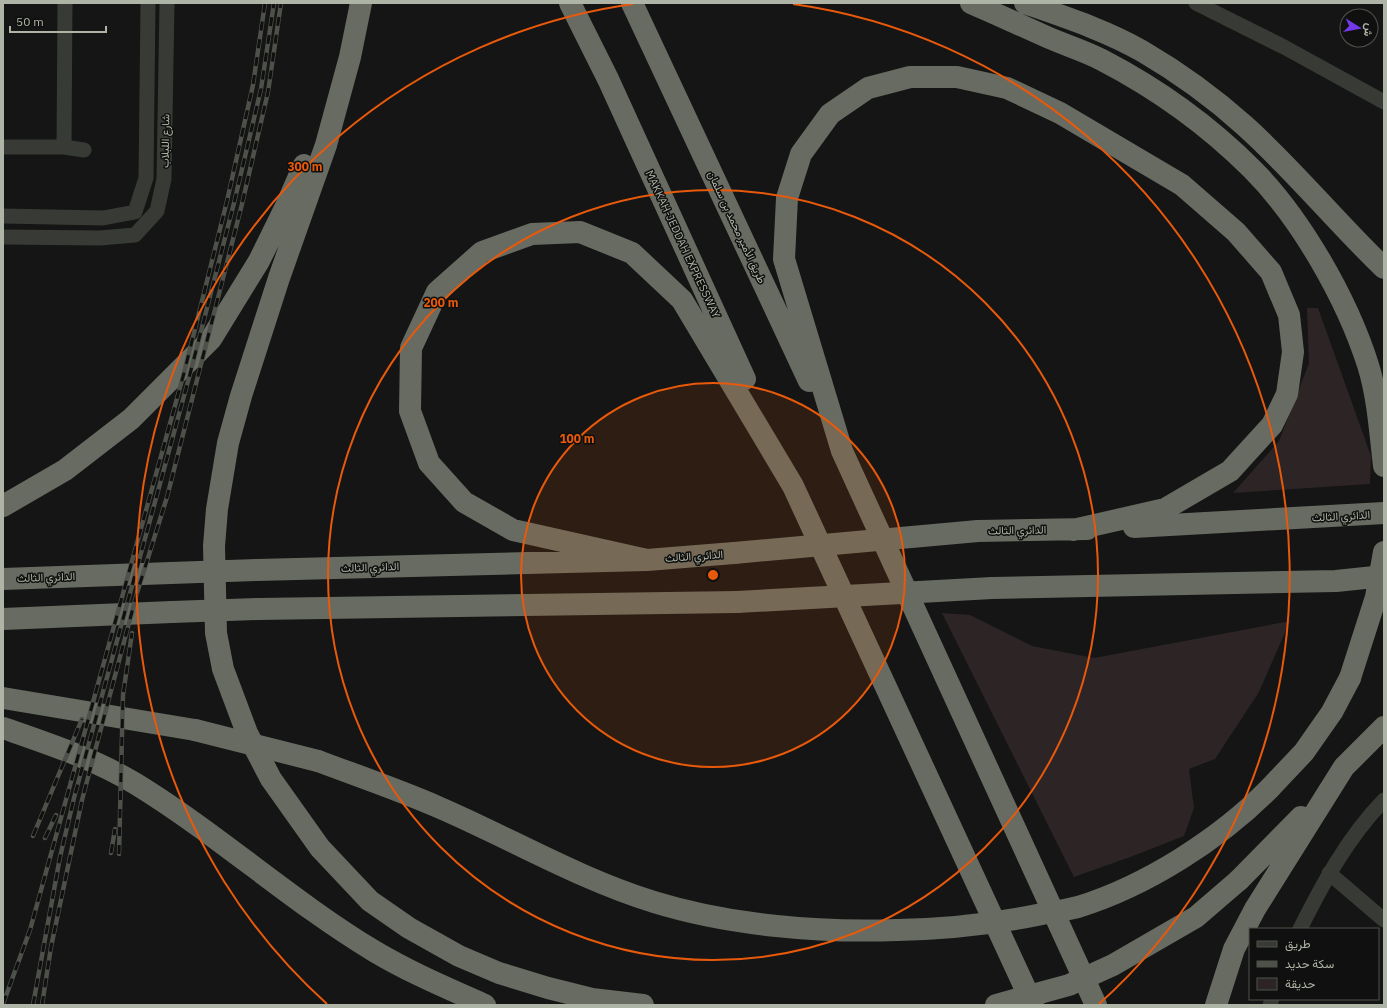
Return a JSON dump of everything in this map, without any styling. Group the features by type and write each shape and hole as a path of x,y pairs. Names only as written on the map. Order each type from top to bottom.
{"highway":[{"path":"362,3 350,57 326,145 279,278 241,396 228,443 221,480 214,546 216,633 223,669 247,733 271,779 320,848 370,901 409,928 459,956 499,973 548,988 592,999 644,1005"},
{"name":"MAKKAH-JEDDAH EXPRESSWAY","path":"570,3 608,79 793,486"},
{"name":"طريق الأمير محمد بن سلمان","path":"632,3 842,451"},
{"path":"971,3 1048,38 1101,59 1186,113 1222,141 1253,170 1287,211 1319,259 1345,308 1368,365 1377,405 1384,466"},
{"path":"1025,3 1077,21 1142,51 1193,84 1244,126 1296,176 1365,250 1384,268"},
{"path":"3,506 65,470 131,419 211,339 259,261 288,204 350,57"},
{"path":"1073,530 1165,509 1230,471 1272,425 1287,394 1294,352 1289,315 1271,272 1236,232 1182,185 1060,113 1007,88 957,77 910,77 868,88 830,114 801,154 787,198 784,259 842,451 1096,1005"},
{"path":"647,560 512,530 464,502 429,463 410,411 411,348 437,292 482,252 532,234 580,232 632,253 682,300 793,486 1033,1005"},
{"path":"1365,250 1384,263"},
{"name":"الدائري الثالث","path":"3,579 257,570 647,560 978,531 1073,530 1384,513"},
{"path":"3,698 195,730 318,761 437,806 602,883 654,902 713,916 789,927 860,932 967,926 1025,917 1084,904 1137,884 1213,837 1251,807 1304,752 1332,712 1350,678 1376,597 1384,552"},
{"path":"3,619 258,609 737,602 992,588 1336,581 1384,576"},
{"path":"1216,1005 1234,948 1254,909 1328,790 1344,767 1384,727"},
{"path":"3,728 59,747 98,764 136,784 240,856 312,910 374,951 441,986 485,1005"},
{"path":"996,1005 1069,985 1113,965 1196,917 1239,880 1328,790"}],"street":[{"path":"64,147 65,3"},
{"name":"شارع اللبلاب","path":"3,216 103,218 135,212 146,178 148,3"},
{"name":"شارع اللبلاب","path":"3,237 100,238 135,235 157,211 164,179 167,3"},
{"path":"1196,3 1284,47 1384,102"},
{"path":"3,147 64,147 84,150"},
{"path":"1301,928 1329,873 1368,816 1384,800"},
{"path":"1329,873 1384,920"}],"green space":[{"path":"1307,308 1318,308 1371,456 1370,484 1233,493 1279,441 1309,363"},
{"path":"942,613 970,615 1032,646 1094,658 1290,621 1259,692 1215,759 1189,769 1194,808 1184,836 1074,877"}],"railway":[{"path":"3,1004 30,930 184,373 227,201 253,85 265,3"},
{"path":"33,1005 60,857 74,798 190,374 234,203 261,89 274,3"},
{"path":"42,1005 51,947 82,800 137,593 167,497 242,204 268,92 281,3"},
{"path":"119,854 123,695 132,633"},
{"path":"33,836 82,719"},
{"path":"45,838 56,815"},
{"path":"111,853 115,829"}]}
